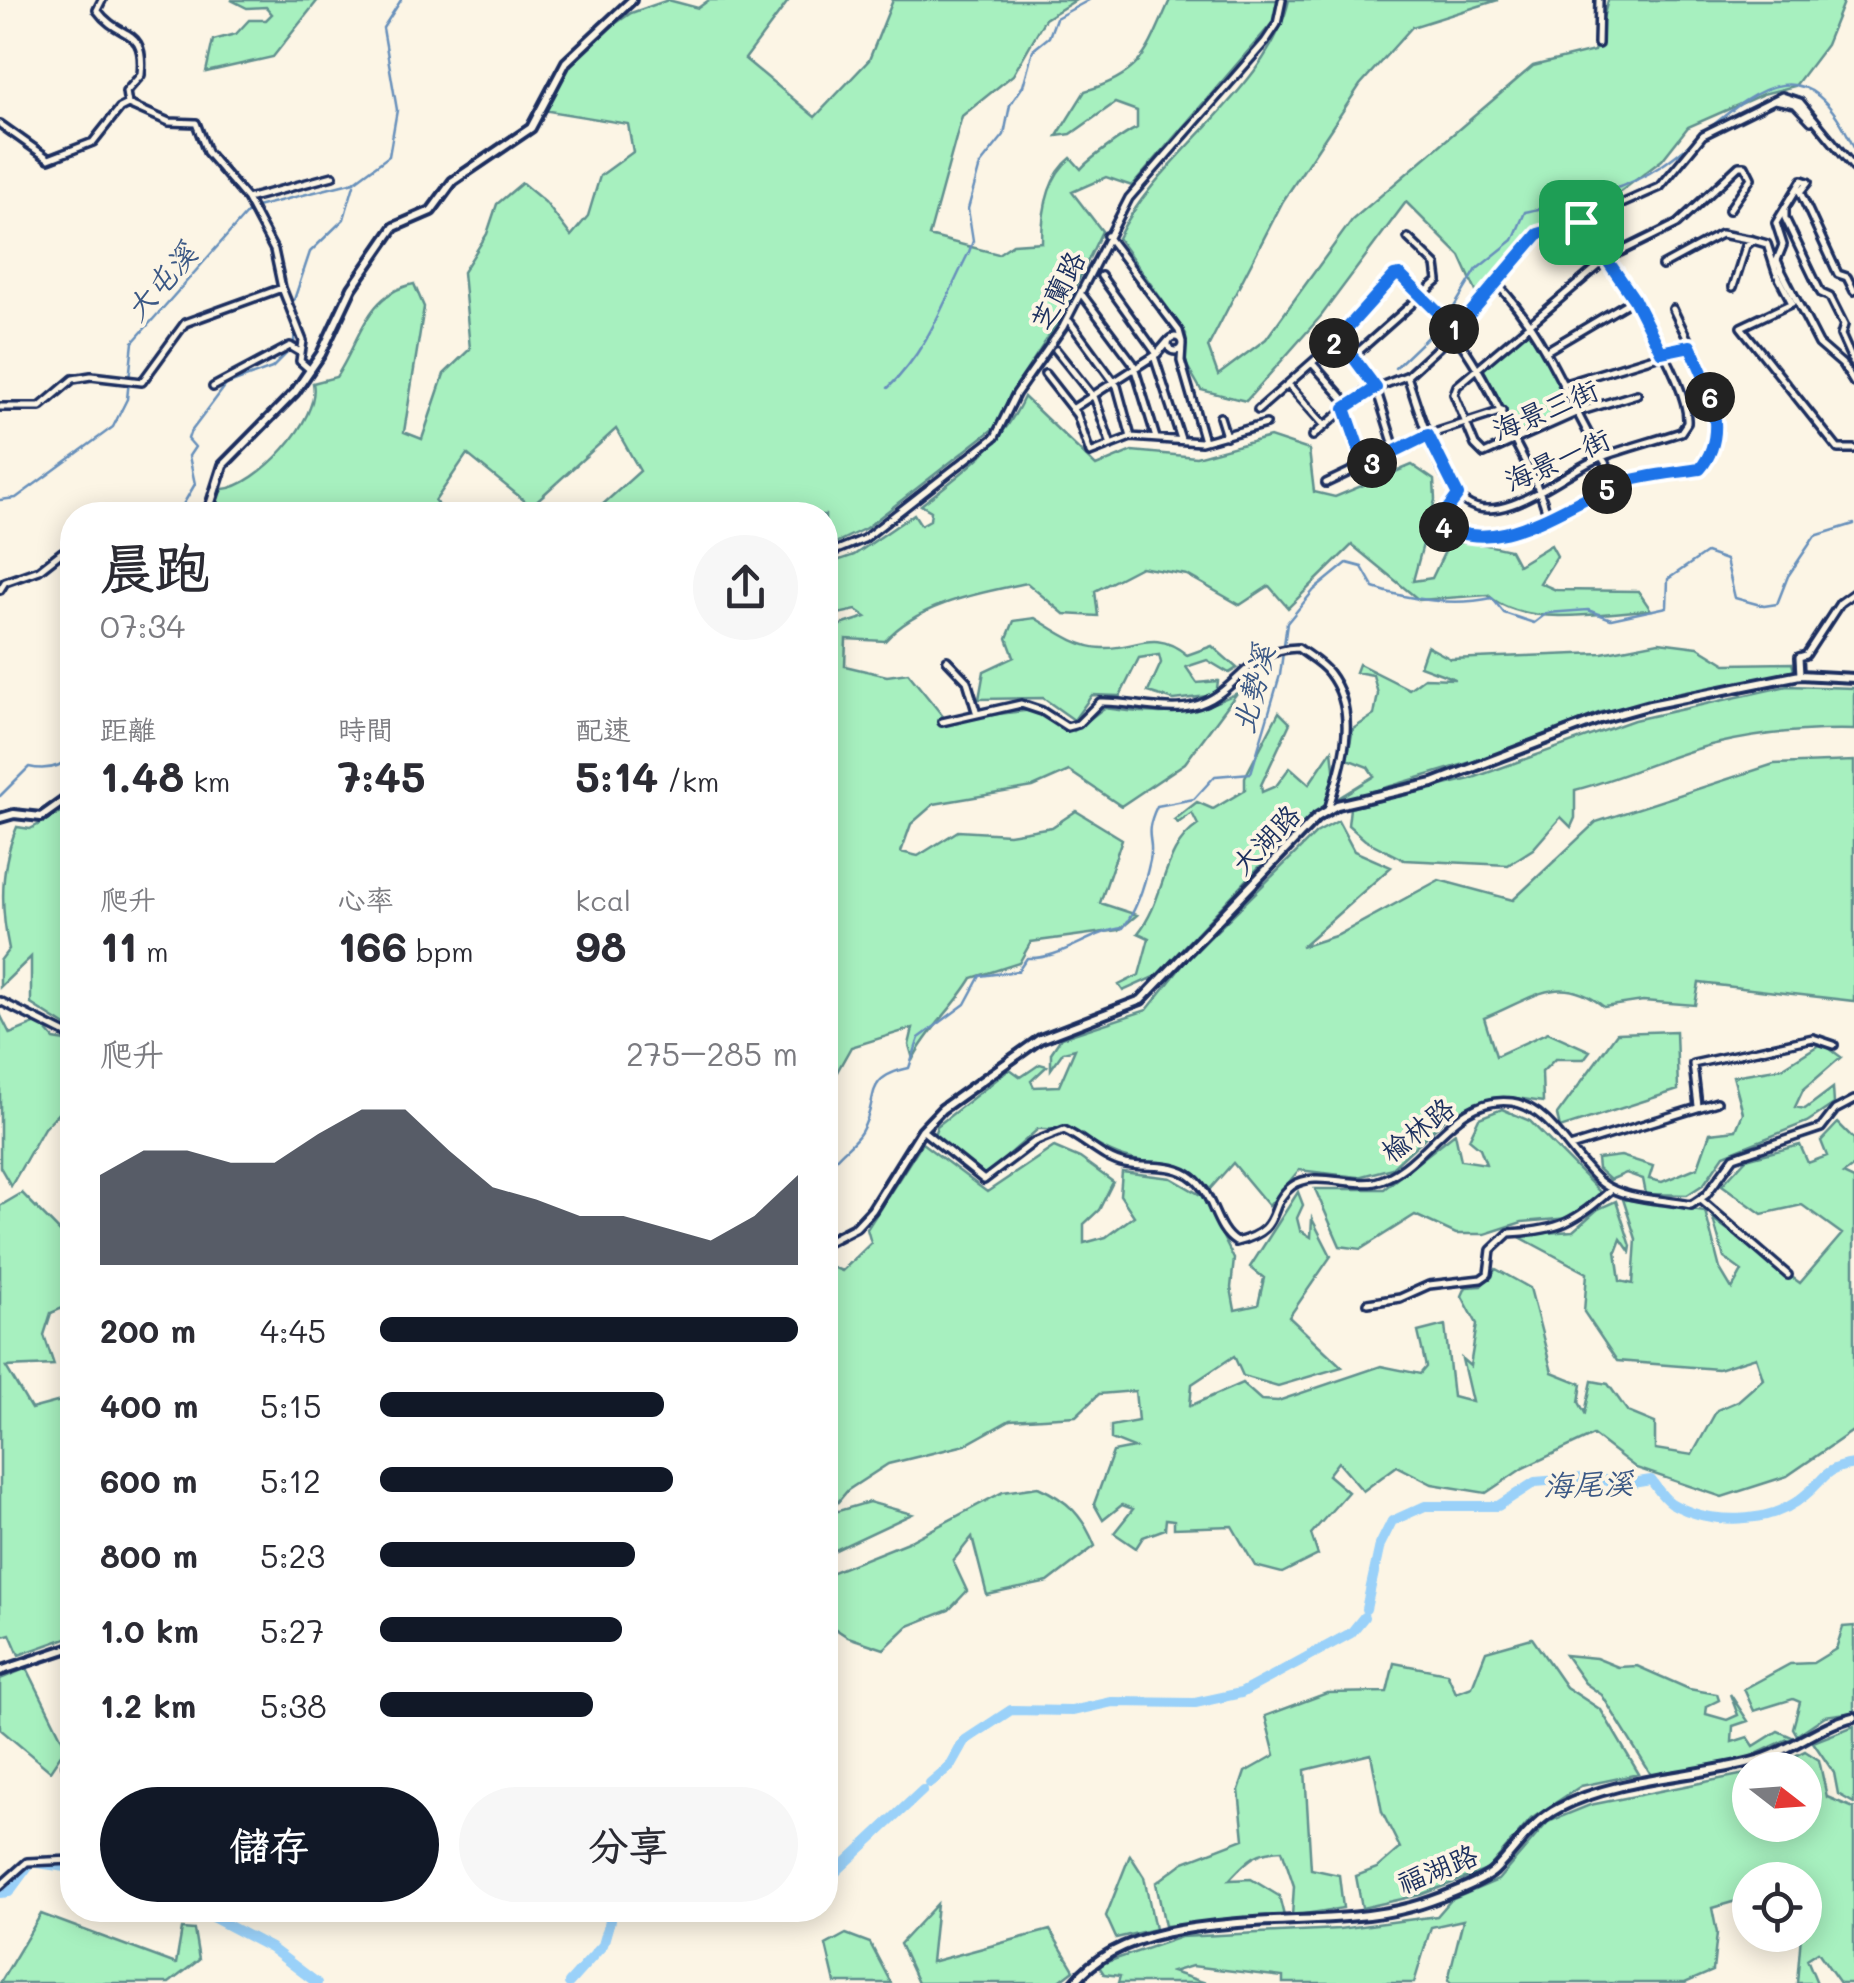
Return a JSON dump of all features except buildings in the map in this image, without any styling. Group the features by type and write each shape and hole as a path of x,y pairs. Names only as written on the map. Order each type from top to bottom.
{"street":[{"path":"102,0 97,10 103,19 135,36 141,47 142,74 126,92 128,104"},
{"path":"211,502 224,465 262,421 286,403 320,354 352,288 394,227 431,211 453,181 531,128 566,62 632,0"},
{"name":"芝蘭路","path":"838,549 864,539 995,437 1016,394 1063,327 1130,198 1265,42 1277,24 1282,0"},
{"path":"1598,44 1600,0"},
{"path":"1313,436 1376,388 1407,376 1456,330 1538,234 1581,222 1660,187 1703,135 1771,101 1782,96 1796,100 1854,168"},
{"path":"0,124 50,160 93,142 120,108 128,104"},
{"path":"128,104 169,122 196,123 207,152 246,199 274,250 282,288 303,341 300,360 308,368"},
{"name":"海景三街","path":"1637,394 1578,412 1484,454 1454,394 1479,366 1608,258 1677,224 1738,166 1745,166 1751,178 1729,210"},
{"path":"246,199 333,176"},
{"path":"1854,291 1848,277 1838,274 1800,192 1807,180 1776,223 1784,244 1777,260 1778,271 1819,344 1842,364 1854,383"},
{"path":"1786,204 1785,218 1820,293 1830,297 1844,325 1841,335 1854,364"},
{"name":"海景一街","path":"1458,495 1471,506 1495,508 1541,491 1601,458 1680,432 1688,423 1685,394 1634,299 1581,222"},
{"path":"1662,266 1721,234 1767,244 1792,303 1741,328 1838,450 1854,449"},
{"path":"1107,236 1182,344 1181,361 1204,441"},
{"path":"1350,353 1424,297 1438,281 1439,271 1408,238"},
{"path":"1734,287 1746,246 1753,240"},
{"path":"1258,410 1332,345 1394,276 1400,275 1456,330 1479,366 1541,491 1548,518"},
{"path":"1100,276 1156,355 1181,440"},
{"path":"1497,284 1530,321 1548,350 1601,458 1619,483"},
{"path":"0,408 40,406 73,379 91,376 142,382 185,323 282,288"},
{"path":"1083,296 1135,368 1156,438"},
{"path":"1548,350 1634,299"},
{"path":"1407,376 1428,435 1458,495 1437,523 1467,534 1525,528 1619,483 1700,469 1712,456 1716,437 1714,406 1674,310"},
{"path":"1070,322 1114,382 1131,437"},
{"path":"1171,324 1174,350"},
{"path":"1156,355 1170,339"},
{"path":"1170,339 1182,344"},
{"path":"212,387 288,343 300,352"},
{"path":"1072,409 1156,355 1182,344"},
{"path":"1332,345 1350,353 1376,388 1396,452"},
{"path":"1565,384 1690,346"},
{"path":"1056,350 1093,396 1111,445"},
{"path":"1312,363 1347,407 1365,466"},
{"path":"1045,374 1072,409 1090,452 1131,437 1204,441 1266,424"},
{"path":"1288,384 1325,426"},
{"path":"1326,483 1428,435 1502,411"},
{"path":"1220,416 1226,436"},
{"path":"0,590 5,582 39,570 60,554"},
{"path":"1800,675 1799,657 1806,655 1840,603 1854,593"},
{"path":"942,722 976,711 1030,705 1066,727 1078,724 1100,702 1189,708 1216,698 1262,654 1298,648 1330,673 1348,720 1347,745 1328,810"},
{"path":"947,660 967,681 976,711"},
{"name":"大湖路","path":"838,1235 856,1226 872,1210 922,1130 973,1084 1040,1039 1141,1000 1328,810 1433,783 1600,719 1800,675 1854,678"},
{"path":"0,818 14,814 41,817 60,803"},
{"path":"0,1001 60,1032"},
{"path":"1698,1106 1693,1064 1813,1038 1834,1045"},
{"path":"1368,1303 1400,1298 1429,1285 1481,1279 1488,1274 1492,1250 1510,1232 1550,1231 1574,1222 1612,1189 1691,1204 1700,1199 1734,1157 1821,1128 1836,1110 1854,1100"},
{"name":"榆林路","path":"922,1130 984,1180 1034,1142 1064,1130 1117,1161 1162,1166 1189,1175 1202,1187 1222,1228 1236,1242 1264,1232 1292,1186 1310,1179 1346,1184 1384,1179 1480,1107 1501,1102 1524,1106 1612,1189"},
{"path":"1570,1147 1717,1102"},
{"path":"1700,1199 1788,1274"},
{"path":"0,1671 60,1650"},
{"name":"福湖路","path":"1074,1983 1104,1952 1185,1929 1243,1921 1317,1921 1411,1907 1492,1873 1543,1818 1561,1807 1607,1791 1762,1759 1854,1717"},
{"path":"0,1886 27,1862 60,1861"}],"green space":[{"path":"231,0 318,0 273,57 206,72 213,40 236,34 249,20 266,20 272,14 266,7 247,8"},
{"path":"668,0 698,8 709,0 789,0 745,59 815,117 869,60 893,0 1076,0 1045,19 1013,75 962,116 929,236 998,254 1013,244 1042,242 1048,196 1056,175 1071,158 1081,169 1137,128 1137,111 1115,103 1071,134 1057,136 1085,91 1120,77 1141,58 1170,0 1278,0 1274,21 1132,186 1106,177 1072,192 1102,231 1059,321 1010,395 998,425 866,528 838,542 838,502 605,502 640,471 616,429 535,502 526,502 467,454 436,502 216,502 223,489 253,477 284,449 307,414 313,383 336,377 374,309 398,289 414,284 424,307 404,432 422,439 444,374 470,349 463,272 487,234 497,204 522,183 545,202 571,236 588,216 600,176 633,152 628,124 543,110 563,73 606,30 631,13"},
{"path":"1289,0 1498,0 1412,27 1360,85 1283,201 1208,347 1218,375 1266,339 1352,220 1533,66 1594,51 1608,0 1844,0 1826,45 1795,86 1763,94 1688,127 1662,160 1611,199 1543,223 1478,296 1460,256 1406,202 1321,316 1246,401 1201,390 1185,362 1186,334 1118,238 1159,178 1260,64 1278,33"},
{"path":"1529,327 1572,410 1517,434 1482,366"},
{"path":"1024,397 1096,466 1132,451 1196,457 1270,437 1309,450 1314,492 1335,497 1412,465 1434,480 1435,500 1413,581 1432,578 1449,543 1473,542 1510,550 1518,565 1551,545 1557,556 1540,583 1556,590 1638,591 1651,610 1565,616 1522,612 1488,595 1419,600 1352,545 1288,608 1269,586 1240,605 1187,575 1141,567 1095,591 1098,616 1064,614 1027,583 932,609 914,617 885,641 846,639 845,666 887,676 908,673 946,720 1042,709 1074,731 1104,708 1187,711 1237,693 1185,763 1121,806 1069,771 1033,787 934,804 911,824 901,852 918,856 958,831 1009,834 1052,827 1076,811 1122,839 1100,903 1137,915 1119,930 1031,942 1019,963 972,978 913,1059 909,1045 913,1028 851,1047 838,1070 838,626 866,617 856,610 838,614 838,561 854,555 914,514 921,525 930,520 931,511 921,505 993,444"},
{"path":"1035,618 1093,647 1154,641 1187,655 1212,646 1237,668 1229,673 1207,660 1186,667 1197,683 1218,681 1216,695 1174,700 1148,692 1161,663 1159,655 1139,658 1120,696 1092,695 1074,720 1043,698 979,699 984,671 1014,657 1007,638 1014,621"},
{"path":"1659,642 1698,647 1726,664 1792,663 1795,674 1601,712 1498,754 1341,801 1337,799 1374,776 1368,767 1347,759 1353,729 1374,715 1378,694 1373,675 1356,672 1359,664 1409,689 1424,678 1455,679 1420,666 1427,646 1451,659 1602,653"},
{"path":"1787,686 1854,688 1854,730 1784,732 1732,740 1575,790 1575,818 1571,827 1561,817 1533,849 1508,865 1404,860 1365,840 1348,825 1350,808 1470,779 1634,720"},
{"path":"1279,712 1290,723 1261,785 1262,792 1276,786 1290,767 1309,784 1332,750 1335,778 1324,806 1292,832 1156,976 1123,991 1119,985 1139,975 1149,938 1138,933 1154,905 1170,861 1186,835 1198,825 1192,813 1178,823 1174,820 1197,802 1213,809 1245,790 1245,777"},
{"path":"1854,761 1854,1001 1699,983 1695,1005 1643,1001 1604,1007 1573,991 1545,992 1484,1018 1496,1056 1548,1032 1590,1051 1584,1059 1555,1059 1542,1072 1543,1102 1509,1097 1449,1115 1392,1168 1358,1177 1299,1170 1269,1206 1233,1163 1210,1189 1176,1168 1118,1155 1074,1133 1038,1129 985,1176 934,1135 937,1126 1010,1069 1021,1077 1040,1064 1047,1066 1031,1081 1034,1087 1059,1086 1075,1049 1063,1052 1051,1069 1051,1053 1061,1038 1147,1010 1186,961 1316,833 1338,821 1354,851 1391,867 1301,947 1338,935 1439,880 1513,900 1596,822 1774,764"},
{"path":"60,813 60,1022 31,1004 31,957 0,987 0,961 9,949 3,887 7,857 17,827 30,829"},
{"path":"0,1014 10,1034 39,1022 54,1039 60,1040 60,1111 44,1128 11,1186 0,1167"},
{"path":"1676,1031 1678,1090 1560,1128 1557,1115 1617,1033"},
{"path":"1822,1043 1841,1057 1803,1090 1795,1107 1805,1109 1833,1088 1834,1104 1807,1122 1724,1155 1704,1184 1687,1195 1646,1194 1643,1179 1626,1173 1610,1180 1598,1169 1597,1159 1621,1156 1653,1166 1649,1179 1662,1182 1698,1167 1710,1133 1736,1130 1743,1113 1733,1076 1782,1068"},
{"path":"1502,1109 1530,1121 1603,1195 1570,1218 1522,1222 1485,1234 1456,1234 1415,1215 1361,1249 1340,1246 1315,1189 1384,1189 1455,1133 1461,1160 1486,1164 1480,1148 1469,1139 1479,1118"},
{"path":"1838,1123 1854,1139 1854,1166 1843,1174 1854,1179 1854,1430 1787,1476 1722,1497 1636,1468 1593,1435 1523,1468 1486,1493 1432,1484 1397,1466 1363,1491 1338,1462 1328,1475 1348,1492 1311,1534 1318,1555 1282,1573 1255,1566 1232,1526 1174,1528 1174,1520 1166,1519 1165,1529 1143,1537 1136,1548 1114,1533 1133,1509 1122,1505 1103,1520 1094,1504 1113,1452 1134,1448 1111,1439 1111,1426 1138,1421 1135,1391 1099,1394 1076,1416 1010,1420 965,1445 888,1464 848,1490 838,1502 838,1269 842,1271 871,1243 867,1229 922,1143 987,1192 1054,1147 1080,1158 1113,1182 1099,1210 1084,1224 1084,1243 1106,1237 1134,1216 1120,1195 1122,1172 1171,1178 1202,1196 1234,1259 1231,1288 1235,1310 1258,1305 1264,1278 1250,1267 1298,1192 1303,1205 1297,1218 1300,1230 1311,1237 1312,1219 1331,1256 1289,1317 1342,1367 1278,1386 1243,1376 1234,1356 1192,1384 1190,1406 1242,1383 1261,1400 1278,1401 1381,1366 1420,1374 1426,1367 1418,1332 1445,1325 1453,1397 1472,1402 1462,1359 1470,1366 1477,1324 1462,1296 1466,1287 1481,1286 1496,1269 1530,1288 1552,1372 1582,1384 1579,1402 1585,1413 1592,1381 1608,1384 1628,1412 1655,1423 1655,1449 1692,1455 1717,1410 1738,1401 1763,1379 1756,1357 1718,1369 1617,1361 1584,1312 1587,1273 1516,1235 1573,1231 1598,1209 1616,1201 1631,1246 1630,1252 1621,1239 1616,1252 1620,1281 1633,1284 1636,1239 1623,1199 1705,1211 1720,1269 1732,1289 1742,1271 1724,1258 1713,1219 1800,1283 1842,1234 1802,1205 1762,1214 1722,1185 1746,1159 1800,1145 1808,1163 1827,1156 1821,1141"},
{"path":"22,1193 60,1232 60,1309 51,1313 44,1335 54,1365 6,1367 31,1409 60,1401 60,1640 19,1655 10,1634 0,1637 0,1206"},
{"path":"1038,1487 1058,1497 1073,1510 1095,1546 1048,1582 987,1595 972,1537 953,1561 967,1591 949,1610 908,1626 884,1649 838,1630 838,1570 910,1541 1003,1492"},
{"path":"869,1502 912,1514 838,1549 838,1511"},
{"path":"1854,1626 1854,1712 1825,1716 1797,1735 1793,1728 1800,1702 1793,1699 1754,1711 1744,1689 1790,1664 1813,1663 1836,1649 1843,1627"},
{"path":"1532,1638 1566,1687 1601,1710 1639,1774 1581,1786 1531,1819 1487,1870 1420,1895 1362,1908 1356,1876 1377,1868 1400,1848 1382,1812 1371,1754 1305,1770 1311,1869 1339,1875 1343,1908 1292,1916 1294,1886 1282,1850 1272,1851 1252,1858 1229,1880 1251,1879 1279,1896 1284,1916 1165,1926 1156,1883 1184,1862 1244,1839 1239,1790 1245,1772 1275,1755 1265,1716 1327,1693 1387,1692 1394,1663 1447,1673 1456,1693 1472,1687 1486,1651"},
{"path":"1565,1655 1596,1658 1618,1667 1637,1666 1689,1689 1717,1694 1719,1700 1707,1706 1706,1714 1727,1720 1738,1715 1730,1694 1748,1721 1733,1726 1732,1742 1748,1737 1754,1746 1778,1731 1792,1737 1761,1752 1732,1752 1732,1761 1652,1776 1602,1695 1585,1683"},
{"path":"27,1668 60,1735 60,1756 50,1771 0,1729 0,1679"},
{"path":"1854,1726 1854,1803 1838,1794 1834,1773 1813,1742"},
{"path":"1822,1774 1827,1797 1854,1808 1854,1983 1840,1983 1818,1952 1822,1952 1822,1862 1732,1862 1732,1902 1712,1908 1717,1933 1713,1971 1685,1983 1451,1983 1448,1980 1463,1920 1431,1927 1414,1983 1283,1983 1283,1977 1192,1966 1172,1972 1206,1983 1118,1983 1120,1976 1104,1974 1098,1965 1181,1937 1339,1929 1437,1916 1451,1900 1498,1880 1548,1822 1590,1805 1732,1777 1732,1842 1822,1842"},
{"path":"1130,1855 1144,1877 1155,1929 1116,1938 1106,1916"},
{"path":"937,1904 931,1962 1050,1930 1074,1970 1057,1983 918,1983 900,1944"},
{"path":"41,1914 176,1964 182,1929 194,1930 199,1960 169,1983 0,1983"},
{"path":"846,1934 870,1943 891,1983 835,1983 826,1945"},
{"path":"1800,1952 1818,1952 1807,1959 1817,1983 1797,1983"}],"waterway":[{"name":"大屯溪","path":"256,207 354,182 389,156 397,110 383,28 401,0"},
{"path":"888,388 925,341 969,252 973,241 968,209 980,165 1004,135 1010,105 1023,86 1033,50 1049,37 1056,18 1089,0"},
{"path":"1448,317 1477,269 1513,240 1525,212 1596,195 1646,175 1763,91 1787,85 1810,90 1832,110 1854,148"},
{"path":"294,300 310,252 344,219 354,185"},
{"name":"大屯溪","path":"0,500 16,498 113,427 127,399 133,342 247,213"},
{"path":"1395,368 1442,323"},
{"path":"294,343 295,325"},
{"path":"185,502 195,484 189,456 195,447 188,439 190,433 226,385 272,368 290,350"},
{"name":"北勢溪","path":"838,1157 861,1132 878,1084 894,1072 909,1068 919,1038 965,1004 980,976 1018,971 1027,958 1052,955 1123,928 1146,878 1151,852 1150,825 1157,806 1194,799 1215,776 1251,773 1280,675 1287,623 1314,590 1347,563 1362,567 1374,588 1402,596 1448,602 1492,598 1504,613 1534,623 1547,613 1588,610 1611,619 1667,607 1668,579 1706,553 1726,560 1735,598 1764,606 1777,604 1788,576 1815,536 1854,524"},
{"path":"0,796 29,767 41,769 60,764"},
{"name":"海尾溪","path":"1366,1609 1380,1545 1392,1521 1425,1506 1498,1506 1535,1482 1595,1477 1620,1485 1651,1480 1668,1501 1686,1510 1739,1519 1790,1506 1830,1472 1854,1464"},
{"name":"海尾溪","path":"930,1783 950,1766 964,1741 1011,1710 1072,1711 1112,1702 1195,1703 1241,1693 1351,1633 1364,1617"},
{"name":"海尾溪","path":"838,1870 923,1790"},
{"name":"海尾溪","path":"0,1893 9,1892 31,1862 60,1866"},
{"name":"海尾溪","path":"222,1922 271,1948 317,1983"},
{"name":"海尾溪","path":"569,1983 603,1945 610,1922"}],"route":[{"path":"1581,222 1634,299 1661,352 1690,346 1714,406 1716,437 1712,456 1700,469 1619,483 1525,528 1467,534 1442,526 1437,523 1458,495 1428,435 1365,466 1345,408 1363,392 1376,388 1350,353 1332,345 1386,284 1400,275 1456,330 1538,234 1581,222"}]}
